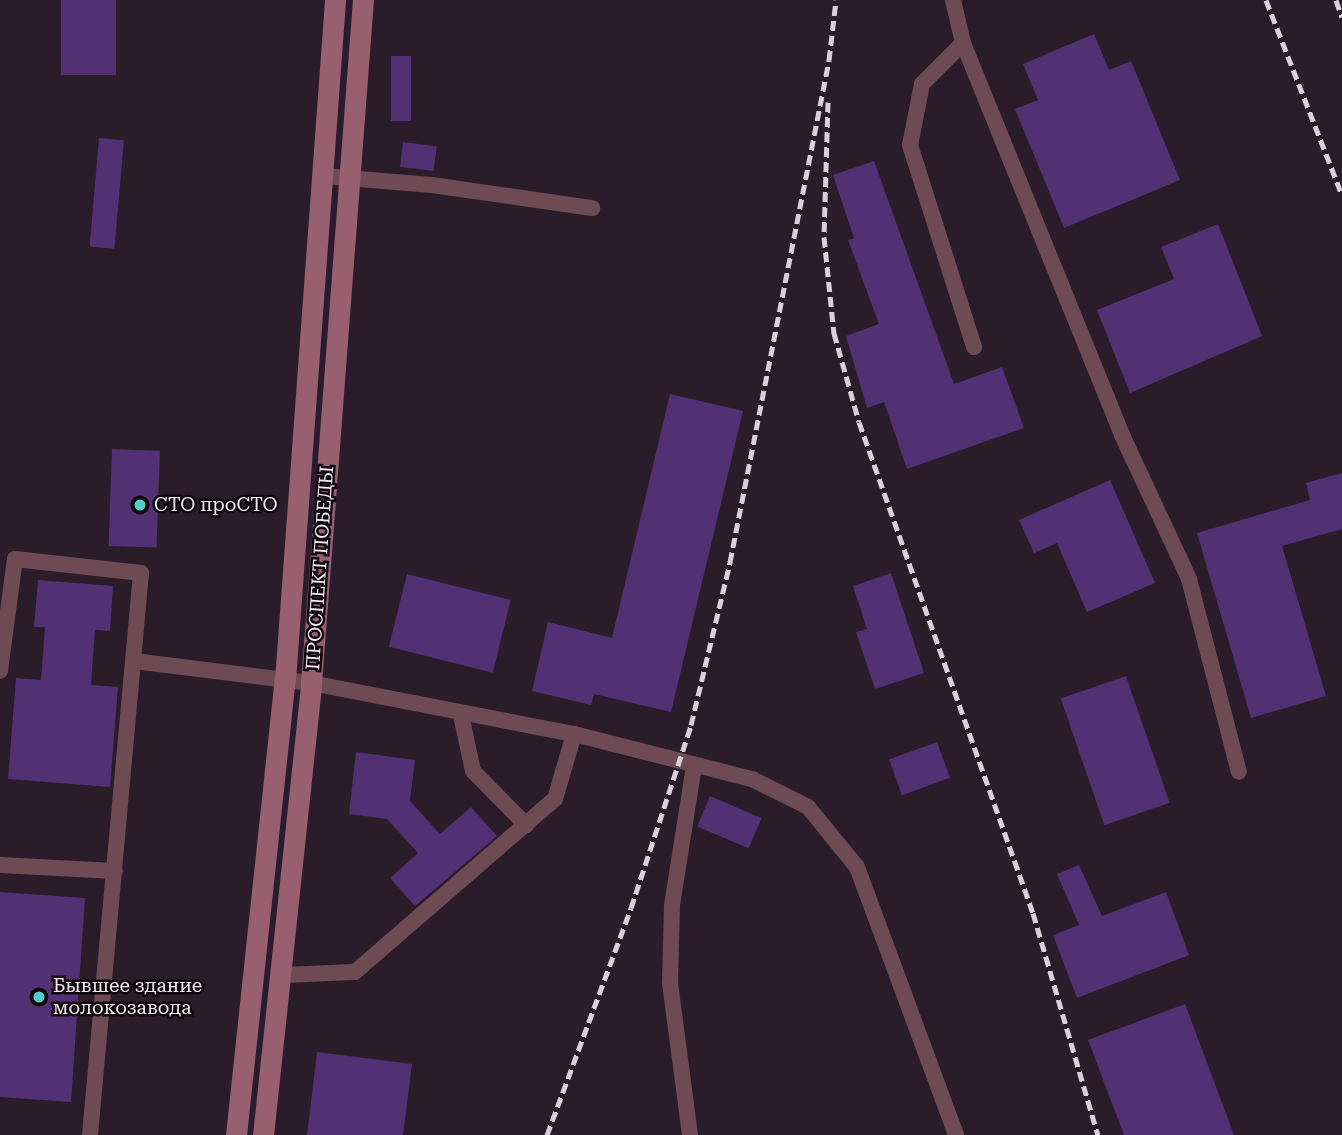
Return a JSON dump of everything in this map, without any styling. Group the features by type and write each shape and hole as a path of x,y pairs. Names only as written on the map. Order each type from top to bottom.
{"main road":[{"name":"ПРОСПЕКТ ПОБЕДЫ","path":"236,1135 285,680 335,0"},
{"name":"ПРОСПЕКТ ПОБЕДЫ","path":"263,1135 283,975 311,683 363,0"}],"lane":[{"path":"953,0 963,43 1122,435 1188,579 1238,772"},
{"path":"963,43 922,85 910,145 974,346"},
{"path":"323,176 432,185 592,208"},
{"path":"0,671 15,559 141,573 90,1135"},
{"path":"134,661 311,683 461,715 574,734 752,779 808,807 857,867 956,1135"},
{"path":"461,715 473,771 526,825"},
{"path":"283,975 355,972 555,799 574,734"},
{"path":"690,1135 670,983 672,905 694,766"},
{"path":"0,865 114,871"}],"building":[{"path":"61,0 116,0 116,75 61,75"},
{"path":"1094,34 1109,70 1131,61 1180,180 1064,228 1015,109 1038,100 1023,64"},
{"path":"391,56 411,56 411,121 391,121"},
{"path":"99,138 124,140 114,249 90,247"},
{"path":"403,142 437,146 434,171 400,167"},
{"path":"874,161 954,384 1002,367 1024,428 907,469 884,402 867,408 846,336 879,324 848,240 854,238 833,175"},
{"path":"1218,224 1262,336 1130,393 1097,310 1174,279 1161,247"},
{"path":"670,394 743,411 671,712 594,694 591,705 532,691 548,622 612,638"},
{"path":"112,449 160,451 157,548 109,546"},
{"path":"1342,473 1342,529 1282,546 1326,696 1251,718 1197,533 1310,500 1306,483"},
{"path":"1110,480 1155,583 1087,612 1057,543 1034,553 1019,520"},
{"path":"891,573 924,673 875,689 856,632 867,629 853,586"},
{"path":"407,574 511,600 493,673 389,647"},
{"path":"38,580 113,586 110,631 95,630 91,685 118,687 110,787 8,779 16,678 41,680 45,627 34,627"},
{"path":"1126,676 1170,803 1104,825 1061,698"},
{"path":"937,742 950,778 902,795 889,759"},
{"path":"356,752 415,760 410,801 440,834 471,807 497,836 415,906 390,878 418,853 387,819 349,814"},
{"path":"710,796 762,818 749,848 697,826"},
{"path":"1079,865 1102,916 1166,892 1189,955 1077,998 1053,935 1079,925 1057,874"},
{"name":"Бывшее здание молокозавода","path":"0,892 85,898 71,1102 0,1097"},
{"path":"1185,1004 1234,1135 1124,1135 1088,1040"},
{"path":"317,1052 412,1064 403,1135 307,1135"}],"railway":[{"path":"547,1135 631,908 691,725 730,562 829,60 836,0"},
{"path":"1266,0 1342,195"},
{"path":"1336,0 1342,17"},
{"path":"828,102 824,237 834,333 859,422 1033,913 1098,1135"}],"place":[{"name":"СТО проСТО","path":"140,505"},
{"name":"Бывшее здание молокозавода","path":"39,997"}]}
